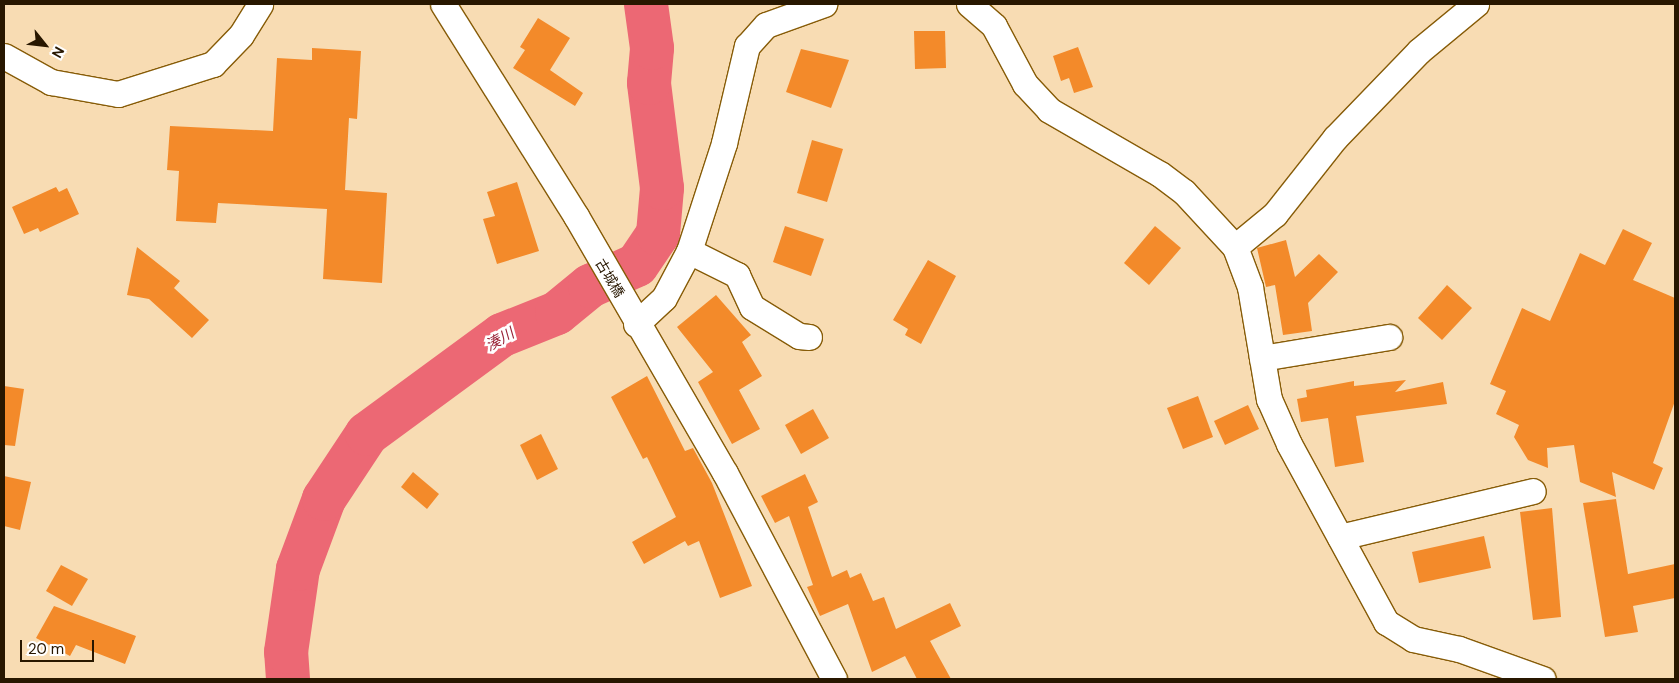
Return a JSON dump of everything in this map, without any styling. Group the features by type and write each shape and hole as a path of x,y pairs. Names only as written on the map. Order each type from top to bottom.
{"street":[{"path":"4,56 51,82 118,94 213,64 241,35 260,4"},
{"name":"古城橋","path":"443,4 576,216 592,248 725,473 834,679"},
{"path":"632,316 664,298 689,251 724,143 747,46 766,25 824,4"},
{"path":"969,4 994,26 1025,84 1049,110 1160,174 1184,192 1235,247 1250,287 1269,399 1386,622 1397,632 1516,667 1542,679"},
{"path":"1235,247 1275,214 1335,138 1419,51 1476,4"},
{"path":"689,251 737,274 752,306 799,336 809,337"},
{"path":"1262,358 1389,337"},
{"path":"1340,537 1533,491"}],"building":[{"path":"538,18 570,38 550,70 583,93 575,106 513,68 525,50 520,47"},
{"path":"914,31 945,31 946,68 915,69"},
{"path":"1078,47 1093,87 1074,93 1069,78 1061,81 1053,56"},
{"path":"312,48 361,51 357,119 349,118 345,190 387,193 382,283 323,279 327,209 218,203 216,223 176,221 179,171 167,170 170,126 273,131 277,58 312,60"},
{"path":"801,49 849,60 831,108 786,92"},
{"path":"812,140 843,149 827,202 797,193"},
{"path":"517,182 539,251 497,264 483,219 495,216 487,192"},
{"path":"56,187 59,192 67,188 79,214 40,232 38,228 24,234 12,207"},
{"path":"785,226 824,239 811,276 773,262"},
{"path":"1155,226 1181,248 1149,285 1124,263"},
{"path":"1623,229 1652,243 1633,280 1675,298 1675,401 1653,463 1663,468 1654,490 1612,472 1616,497 1580,482 1574,445 1547,448 1548,468 1528,460 1514,437 1519,425 1496,414 1506,391 1490,384 1522,308 1550,321 1580,253 1605,265"},
{"path":"1286,240 1295,277 1319,254 1338,272 1308,303 1312,331 1283,335 1275,285 1266,287 1257,248"},
{"path":"137,247 180,281 174,288 209,320 192,338 149,299 127,295"},
{"path":"928,260 956,276 921,344 905,335 908,329 893,320"},
{"path":"1447,285 1472,308 1442,340 1418,318"},
{"path":"716,295 751,335 742,342 762,376 739,390 760,429 732,444 698,382 713,372 677,327"},
{"path":"647,376 685,451 693,448 712,483 752,586 720,598 699,541 688,546 685,541 644,564 632,542 676,517 647,457 643,459 611,397"},
{"path":"1406,380 1395,392 1443,382 1447,404 1356,416 1364,462 1335,467 1328,418 1301,422 1297,399 1307,397 1306,390 1354,381 1354,386"},
{"path":"4,386 24,389 15,446 4,445"},
{"path":"1198,396 1213,437 1183,449 1167,408"},
{"path":"1248,405 1259,429 1225,445 1214,421"},
{"path":"813,409 829,438 801,454 785,425"},
{"path":"541,434 558,469 537,480 520,445"},
{"path":"413,472 439,494 427,509 401,487"},
{"path":"805,474 818,502 808,507 832,577 847,570 850,578 861,573 873,601 884,597 896,629 950,603 961,626 930,641 951,679 917,679 905,656 872,672 848,604 820,616 807,587 813,585 789,516 775,523 761,496"},
{"path":"4,476 31,482 20,530 4,526"},
{"path":"1616,499 1628,574 1675,564 1675,598 1633,606 1638,632 1605,637 1583,503"},
{"path":"1552,508 1561,617 1533,620 1520,512"},
{"path":"1484,536 1491,568 1419,583 1412,552"},
{"path":"61,565 88,579 72,606 46,591"},
{"path":"54,606 136,636 125,664 76,645 70,656 36,638"}],"waterway":[{"name":"湊川","path":"288,679 286,652 298,569 324,499 367,434 502,335 557,313 590,286 637,265 658,234 662,188 649,83 652,48 646,4"}]}
